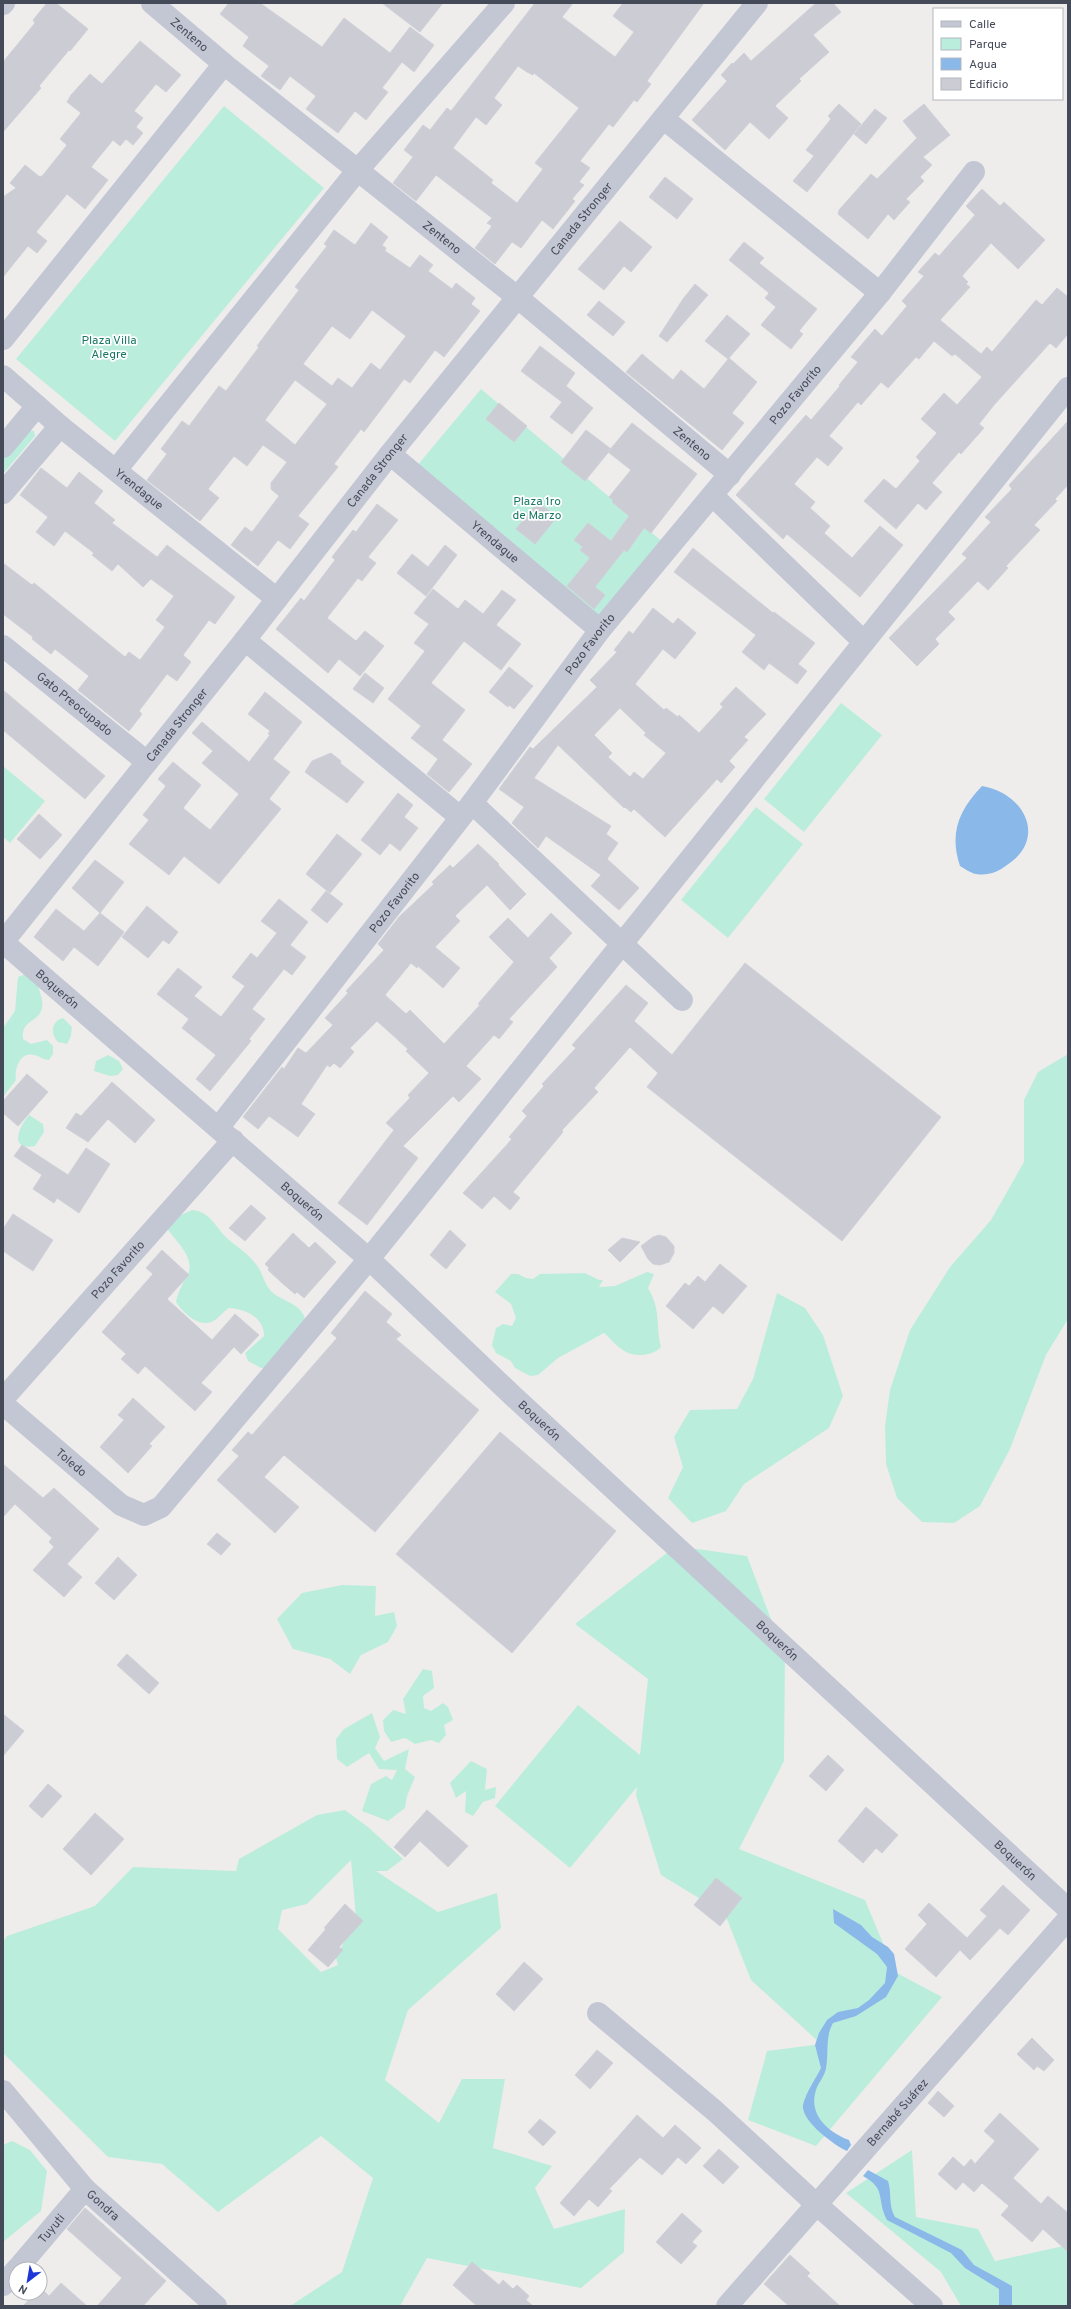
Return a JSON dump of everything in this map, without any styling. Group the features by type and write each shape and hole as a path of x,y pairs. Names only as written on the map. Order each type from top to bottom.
{"street":[{"name":"Zenteno","path":"152,3 224,64 357,171 517,296 730,475"},
{"name":"Canada Stronger","path":"3,942 245,640 390,454 517,296 664,119 757,3"},
{"path":"116,470 357,171 496,6"},
{"path":"3,339 224,64"},
{"path":"664,119 880,293"},
{"name":"Pozo Favorito","path":"3,1399 226,1134 600,630 713,496 880,293 974,172"},
{"name":"Yrendague","path":"3,376 60,426 277,599"},
{"path":"370,1259 622,942 1068,388"},
{"path":"3,447 37,406"},
{"path":"3,493 60,426"},
{"name":"Yrendague","path":"390,454 600,630"},
{"path":"713,496 864,642"},
{"path":"245,640 466,810 622,942 682,1000"},
{"name":"Gato Preocupado","path":"3,646 146,762"},
{"name":"Boquerón","path":"3,942 370,1259 513,1396 1068,1909"},
{"name":"Toledo","path":"3,1404 121,1505 144,1515 161,1506 370,1259"},
{"name":"Bernabé Suárez","path":"727,2306 1068,1919"},
{"path":"598,2013 715,2110 816,2204 932,2306"},
{"name":"Gondra","path":"3,2091 85,2189 216,2306"},
{"name":"Tuyuti","path":"24,2261 85,2189"}],"green space":[{"name":"Plaza Villa Alegre","path":"224,106 324,188 115,441 16,359"},
{"name":"Plaza 1ro de Marzo","path":"481,389 664,543 593,627 411,473"},
{"path":"28,430 34,431 35,436 3,474 3,460"},
{"path":"841,703 882,735 804,832 764,799"},
{"path":"3,766 45,801 10,843 3,837"},
{"path":"756,807 803,844 728,938 681,900"},
{"path":"25,974 37,983 42,999 42,1008 40,1013 27,1024 23,1033 23,1039 31,1044 47,1040 53,1046 53,1054 49,1060 36,1056 25,1056 19,1062 17,1067 16,1080 3,1097 3,1028 15,1011 18,977"},
{"path":"63,1018 72,1027 71,1036 67,1044 58,1042 55,1039 53,1032 56,1022"},
{"path":"1068,1054 1068,1319 1046,1355 1010,1449 980,1506 954,1523 922,1522 897,1498 886,1464 885,1426 890,1390 910,1330 950,1267 991,1220 1024,1162 1024,1100 1038,1072"},
{"path":"108,1055 119,1061 123,1069 118,1075 110,1076 94,1071 96,1061"},
{"path":"29,1115 43,1124 44,1132 35,1146 27,1147 21,1145 18,1137 19,1131"},
{"path":"192,1210 199,1211 209,1217 224,1236 255,1263 272,1292 293,1304 302,1312 306,1323 270,1369 261,1368 248,1361 245,1353 264,1336 261,1324 252,1315 241,1310 229,1308 218,1318 206,1323 196,1321 191,1318 176,1302 179,1291 190,1268 184,1250 168,1230 170,1220"},
{"path":"647,1272 654,1274 648,1288 657,1311 661,1347 657,1350 643,1355 627,1353 604,1333 558,1358 538,1375 530,1376 515,1368 511,1361 496,1353 492,1345 496,1328 503,1324 512,1326 516,1318 511,1304 495,1292 511,1274 518,1274 526,1278 533,1279 540,1274 585,1273 599,1280 603,1280 599,1287 615,1286"},
{"path":"777,1293 805,1308 823,1335 843,1396 829,1428 744,1484 726,1511 692,1523 668,1498 683,1467 674,1437 690,1410 737,1409 753,1379"},
{"path":"676,1546 747,1556 785,1656 784,1761 739,1849 865,1900 895,1972 942,1997 816,2146 748,2120 767,2051 821,2044 751,1980 725,1914 661,1875 636,1795 637,1787 570,1868 495,1806 578,1705 640,1755 648,1679 575,1624"},
{"path":"342,1585 376,1586 375,1616 394,1612 397,1626 388,1642 361,1655 350,1674 330,1659 293,1649 277,1619 302,1593"},
{"path":"423,1669 432,1671 434,1688 423,1696 424,1708 431,1711 443,1703 448,1707 453,1720 444,1725 446,1735 439,1743 431,1740 415,1744 405,1738 391,1742 384,1731 383,1720 393,1710 406,1714 403,1699"},
{"path":"372,1713 380,1737 375,1748 384,1761 409,1749 405,1769 415,1777 407,1796 405,1808 388,1821 362,1811 371,1784 386,1776 392,1780 397,1770 379,1769 369,1753 347,1767 337,1759 336,1739 344,1729"},
{"path":"471,1761 487,1769 485,1790 496,1787 495,1798 483,1802 473,1816 465,1812 466,1791 456,1798 450,1783"},
{"path":"345,1810 368,1827 403,1859 387,1871 376,1871 438,1912 497,1893 501,1928 408,2010 385,2080 439,2123 462,2079 505,2079 493,2148 552,2166 535,2188 554,2229 625,2209 624,2252 581,2288 427,2258 400,2306 290,2306 342,2272 373,2178 321,2136 218,2212 162,2164 108,2157 3,2053 3,1942 7,1936 95,1906 133,1867 236,1871 239,1859 317,1815","holes":["351,1860 356,1918 336,1958 338,1965 321,1972 278,1929 282,1910 307,1904"]},
{"path":"12,2141 30,2150 47,2171 41,2211 3,2242 3,2145"},
{"path":"912,2150 916,2217 978,2229 995,2261 1068,2245 1068,2306 961,2306 941,2272 846,2193"}],"water":[{"path":"982,786 997,790 1019,807 1026,818 1028,830 1026,842 1019,854 1000,870 989,874 972,873 960,866 956,843 958,823 962,813 967,804"},
{"path":"833,1909 861,1925 872,1937 888,1947 894,1954 898,1976 886,1997 856,2016 833,2023 829,2034 826,2068 816,2090 814,2099 815,2107 817,2115 827,2127 841,2137 849,2140 851,2145 847,2151 834,2144 819,2132 807,2118 804,2111 803,2105 806,2095 821,2068 815,2045 819,2033 827,2020 838,2012 858,2008 869,2000 885,1983 887,1967 877,1954 834,1923"},
{"path":"868,2170 888,2181 891,2204 895,2217 962,2250 974,2265 1012,2286 1012,2306 999,2306 999,2289 965,2268 951,2253 887,2220 878,2190 875,2185 863,2176"}],"building":[{"path":"47,3 56,3 88,29 39,86 41,88 3,132 3,62 35,23 33,20"},
{"path":"229,3 260,3 322,47 344,18 390,53 410,27 434,45 414,72 402,62 382,88 388,92 366,120 355,111 338,133 306,109 316,96 290,76 280,90 261,76 269,66 243,46 249,37 220,14"},
{"path":"382,3 443,3 420,32"},
{"path":"535,3 573,3 562,17 615,57 634,32 613,16 623,3 704,3 647,81 651,84 637,102 634,100 613,127 609,124 580,161 590,168 579,182 584,185 572,199 575,201 553,229 542,220 521,248 512,242 495,264 475,248 492,226 487,223 492,218 436,175 416,201 393,183 413,157 404,150 423,125 430,130 447,108 451,111","holes":["518,66 533,75 534,73 579,108 535,163 543,169 517,203 491,183 493,180 453,148 476,117 486,125 502,105 494,98"]},
{"path":"816,3 833,3 841,12 813,35 829,52 799,79 801,81 775,106 788,118 769,139 750,122 725,150 692,120 727,81 721,75 732,63 733,64 744,53 751,61"},
{"path":"140,41 181,75 166,92 156,84 134,111 143,118 136,127 143,133 133,145 126,139 120,146 113,140 91,167 108,180 85,209 67,194 36,232 47,241 37,253 28,246 3,277 3,197 16,188 10,183 25,165 40,177 43,175 67,145 60,139 81,113 67,102 71,95 90,74 102,84"},
{"path":"839,104 861,124 807,192 793,181 814,156 806,150 831,119 828,116"},
{"path":"924,104 950,135 923,157 932,165 920,177 924,181 906,199 910,202 894,220 888,214 868,239 838,214 839,210 871,174 877,179 917,138 903,121"},
{"path":"875,109 887,118 866,144 854,134"},
{"path":"665,177 693,199 677,219 649,197"},
{"path":"982,189 1000,206 1004,202 1045,240 1018,269 991,243 962,276 968,282 966,284 970,287 940,320 981,354 987,347 992,352 1036,300 1042,305 1057,288 1068,297 1068,334 1056,348 1050,343 994,405 979,424 984,428 961,454 959,452 932,483 942,492 926,510 918,503 896,529 864,501 884,479 896,489 920,461 916,457 937,433 921,419 944,393 957,405 982,377 955,354 952,356 934,341 919,359 916,357 888,388 881,382 861,405 858,402 829,436 843,448 828,466 817,457 794,484 815,502 810,508 830,526 824,533 852,558 880,526 903,545 860,597 787,534 783,539 736,495 806,415 811,420 840,386 839,385 858,362 851,357 875,329 882,336 907,306 902,301 924,276 918,272 935,253 939,256 975,215 966,206"},
{"path":"620,221 652,247 631,272 624,266 604,290 578,269"},
{"path":"371,223 388,237 382,245 386,248 385,251 410,268 420,255 433,265 428,271 452,289 456,283 475,298 471,304 480,311 444,357 435,350 410,383 404,379 364,432 361,429 334,464 338,467 298,516 309,524 290,549 278,540 258,566 231,545 245,527 252,532 279,496 271,489 271,483 287,462 263,445 247,466 234,456 208,489 219,498 200,521 147,480 167,454 161,449 182,421 189,426 219,386 226,391 259,347 257,346 299,290 295,287 327,246 324,244 334,230 355,245","holes":["372,310 406,336 380,370 371,363 352,388 338,378 332,386 303,364 332,326 350,339","295,380 327,404 295,445 265,420"]},
{"path":"744,242 764,258 759,263 817,309 799,331 803,334 791,349 761,325 776,307 765,298 769,293 729,260"},
{"path":"695,284 708,295 667,342 659,336 683,299"},
{"path":"599,301 625,322 613,336 587,315"},
{"path":"727,315 750,334 728,359 705,341"},
{"path":"540,346 575,373 566,386 593,408 572,434 550,417 562,402 521,371"},
{"path":"642,354 673,380 681,370 704,389 729,358 757,382 732,413 744,423 722,450 626,372"},
{"path":"499,403 527,426 514,442 486,419"},
{"path":"1068,421 1068,485 1055,499 1057,501 1034,525 1040,530 1006,566 1008,568 988,590 978,581 948,612 955,619 935,639 939,644 917,666 889,638 967,558 962,554 991,522 985,517 1012,489 1009,485"},
{"path":"632,423 697,474 651,533 644,528 627,552 624,550 595,587 605,595 594,609 567,586 590,558 580,550 583,547 574,540 588,523 611,541 629,516 612,502 613,500 609,497 631,470 608,452"},
{"path":"586,430 611,449 585,481 561,462"},
{"path":"41,468 67,488 79,472 103,491 94,503 115,520 112,523 157,557 167,545 235,597 215,624 209,620 183,655 191,662 177,681 167,674 139,711 142,714 129,731 78,690 89,676 55,649 51,654 32,639 33,637 3,614 3,563 32,585 34,583 125,657 129,652 140,660 165,627 156,620 174,596 151,579 143,587 118,564 112,571 92,555 94,553 65,531 54,546 36,532 48,517 20,495"},
{"path":"538,502 557,517 535,544 516,529"},
{"path":"377,504 398,520 368,557 376,563 362,581 358,578 327,618 356,641 365,631 384,646 360,676 339,659 328,673 276,629 301,598 304,601 335,560 332,557 353,530 356,532"},
{"path":"445,545 457,555 426,596 397,573 412,554 428,567"},
{"path":"693,548 773,613 774,612 815,643 798,664 807,671 797,684 769,663 764,670 742,652 756,635 674,572"},
{"path":"433,589 458,609 465,600 483,614 502,590 516,600 496,625 521,644 501,670 464,641 431,683 465,710 442,740 472,764 449,792 427,774 438,759 411,738 421,726 388,699 425,651 414,643 429,624 414,613"},
{"path":"653,608 673,624 678,618 696,633 675,659 663,649 635,684 664,710 666,708 678,717 679,715 699,733 723,707 720,704 736,687 766,714 744,737 748,740 729,761 735,767 721,783 717,779 665,837 634,809 631,812 625,807 624,808 558,745 534,778 611,826 606,834 618,843 607,859 639,888 619,910 591,886 601,875 546,836 538,848 512,823 524,807 499,789 530,747 533,749 597,687 590,680 617,652 614,650 629,631 633,634","holes":["620,708 646,733 644,735 666,753 643,779 634,772 630,777 608,757 612,753 594,735"]},
{"path":"509,667 533,686 514,709 509,705 508,707 489,692"},
{"path":"365,673 384,688 373,703 353,689"},
{"path":"3,690 105,776 85,799 3,730"},
{"path":"265,692 302,722 273,759 290,772 269,799 281,809 219,884 184,856 169,875 129,844 149,820 143,815 166,786 158,779 173,762 201,785 183,808 210,830 239,794 202,763 213,751 192,733 202,722 249,762 270,735 268,734 270,731 248,714"},
{"path":"331,753 341,761 340,763 364,782 347,803 305,772 312,761"},
{"path":"398,793 413,805 404,817 418,828 400,851 390,843 380,855 361,840"},
{"path":"39,814 62,835 40,859 17,839"},
{"path":"337,834 362,854 330,893 306,874"},
{"path":"478,844 499,864 498,865 526,894 510,910 487,885 455,916 460,921 435,947 460,968 443,988 418,966 417,968 411,963 385,995 406,1014 410,1010 444,1044 480,1005 478,1004 514,962 489,937 508,918 528,938 551,913 572,933 549,958 557,967 509,1019 513,1022 499,1039 494,1035 466,1066 481,1079 459,1102 453,1096 403,1146 418,1158 367,1225 338,1203 394,1130 386,1123 410,1098 408,1095 429,1073 406,1051 408,1049 377,1021 350,1048 354,1052 340,1068 334,1063 330,1067 327,1065 301,1104 315,1114 298,1137 269,1116 258,1129 243,1117 282,1067 284,1069 298,1048 306,1053 333,1025 325,1018 348,993 346,991 384,950 378,944 399,917 434,884 432,882 450,865 453,868"},
{"path":"95,860 124,882 100,913 72,888"},
{"path":"326,891 343,904 327,923 311,910"},
{"path":"279,899 308,922 290,945 306,957 292,975 284,969 252,1009 265,1019 249,1039 251,1041 210,1091 196,1079 216,1055 182,1028 189,1019 157,994 178,968 202,987 194,996 221,1017 245,986 232,977 251,953 257,958 277,933 261,921"},
{"path":"147,906 178,932 169,944 163,940 148,958 122,937"},
{"path":"56,909 84,931 100,913 124,932 98,966 74,947 63,961 34,937"},
{"path":"745,963 941,1117 842,1241 647,1087 658,1073 630,1047 594,1088 598,1092 562,1130 563,1132 513,1192 520,1198 510,1210 494,1196 482,1209 463,1193 512,1139 509,1137 527,1116 522,1111 544,1086 542,1084 576,1048 572,1045 626,985 648,1003 634,1021 672,1055"},
{"path":"27,1074 48,1092 18,1126 3,1113 3,1101"},
{"path":"112,1082 155,1120 135,1143 108,1119 88,1142 66,1128 76,1113 81,1116"},
{"path":"22,1145 68,1175 86,1148 110,1164 79,1213 57,1198 54,1203 33,1189 42,1175 14,1156"},
{"path":"251,1205 266,1218 245,1241 229,1228"},
{"path":"13,1214 53,1240 33,1271 3,1251 3,1229"},
{"path":"450,1230 466,1245 446,1269 430,1255"},
{"path":"293,1233 309,1248 315,1242 336,1262 304,1298 297,1292 295,1294 282,1283 268,1270 269,1268 265,1264"},
{"path":"659,1235 666,1237 674,1246 674,1253 669,1262 660,1265 653,1264 648,1259 641,1246 653,1237"},
{"path":"622,1238 640,1242 620,1262 608,1250"},
{"path":"162,1250 189,1275 167,1299 212,1340 235,1314 259,1335 241,1354 234,1347 201,1383 212,1392 195,1411 145,1366 138,1374 121,1359 126,1354 102,1332 153,1274 146,1268"},
{"path":"720,1264 747,1286 723,1314 713,1306 693,1329 666,1306 685,1283 689,1286 698,1276 705,1282"},
{"path":"365,1291 392,1314 386,1322 401,1335 396,1339 479,1410 375,1532 284,1455 264,1477 299,1507 275,1533 217,1480 239,1456 232,1450 248,1432 252,1435 337,1338 331,1333"},
{"path":"133,1398 165,1427 149,1444 152,1446 128,1473 100,1447 124,1420 118,1415"},
{"path":"500,1432 616,1531 512,1653 396,1554"},
{"path":"3,1464 43,1498 54,1488 99,1529 67,1564 82,1577 64,1597 33,1570 54,1547 49,1542 52,1538 15,1504 3,1517"},
{"path":"217,1533 231,1544 221,1555 207,1544"},
{"path":"118,1557 137,1575 114,1600 95,1583"},
{"path":"127,1654 159,1683 149,1694 117,1665"},
{"path":"3,1714 24,1731 3,1756"},
{"path":"828,1755 844,1770 826,1791 809,1776"},
{"path":"48,1784 62,1796 42,1818 29,1806"},
{"path":"866,1807 898,1835 882,1853 876,1848 863,1863 838,1841"},
{"path":"427,1810 468,1846 448,1867 420,1841 405,1857 394,1847"},
{"path":"95,1813 124,1839 91,1875 63,1849"},
{"path":"716,1878 742,1898 720,1926 694,1905"},
{"path":"1003,1885 1030,1910 1008,1935 1000,1928 970,1960 960,1950 936,1977 905,1949 927,1924 918,1915 929,1903 967,1938 987,1916 980,1910"},
{"path":"345,1904 363,1921 339,1947 343,1950 328,1967 308,1950 326,1929 324,1928"},
{"path":"524,1962 543,1979 514,2011 496,1994"},
{"path":"1032,2038 1054,2060 1044,2071 1037,2066 1034,2070 1017,2054"},
{"path":"597,2050 613,2063 590,2089 575,2075"},
{"path":"938,2091 954,2106 944,2117 928,2103"},
{"path":"1000,2113 1039,2149 1013,2178 1041,2204 1048,2196 1068,2213 1068,2252 1043,2229 1032,2242 1001,2215 1009,2206 982,2183 974,2192 963,2182 956,2190 938,2174 953,2157 964,2167 971,2159 975,2164 995,2141 984,2131"},
{"path":"637,2115 663,2138 675,2125 701,2148 686,2164 678,2157 662,2175 640,2157 609,2189 612,2191 598,2207 589,2199 574,2216 560,2203"},
{"path":"540,2119 556,2132 543,2146 528,2132"},
{"path":"719,2149 739,2167 723,2184 703,2166"},
{"path":"85,2208 166,2281 143,2306 97,2306 122,2278 67,2229"},
{"path":"682,2213 702,2231 692,2242 697,2246 681,2264 656,2242"},
{"path":"790,2255 810,2273 807,2276 840,2306 789,2306 764,2284"},
{"path":"472,2262 499,2285 503,2280 513,2289 517,2285 529,2296 526,2300 533,2306 477,2306 453,2285"},
{"path":"61,2283 87,2306 23,2306 28,2301 48,2301 48,2295 49,2296"}]}
